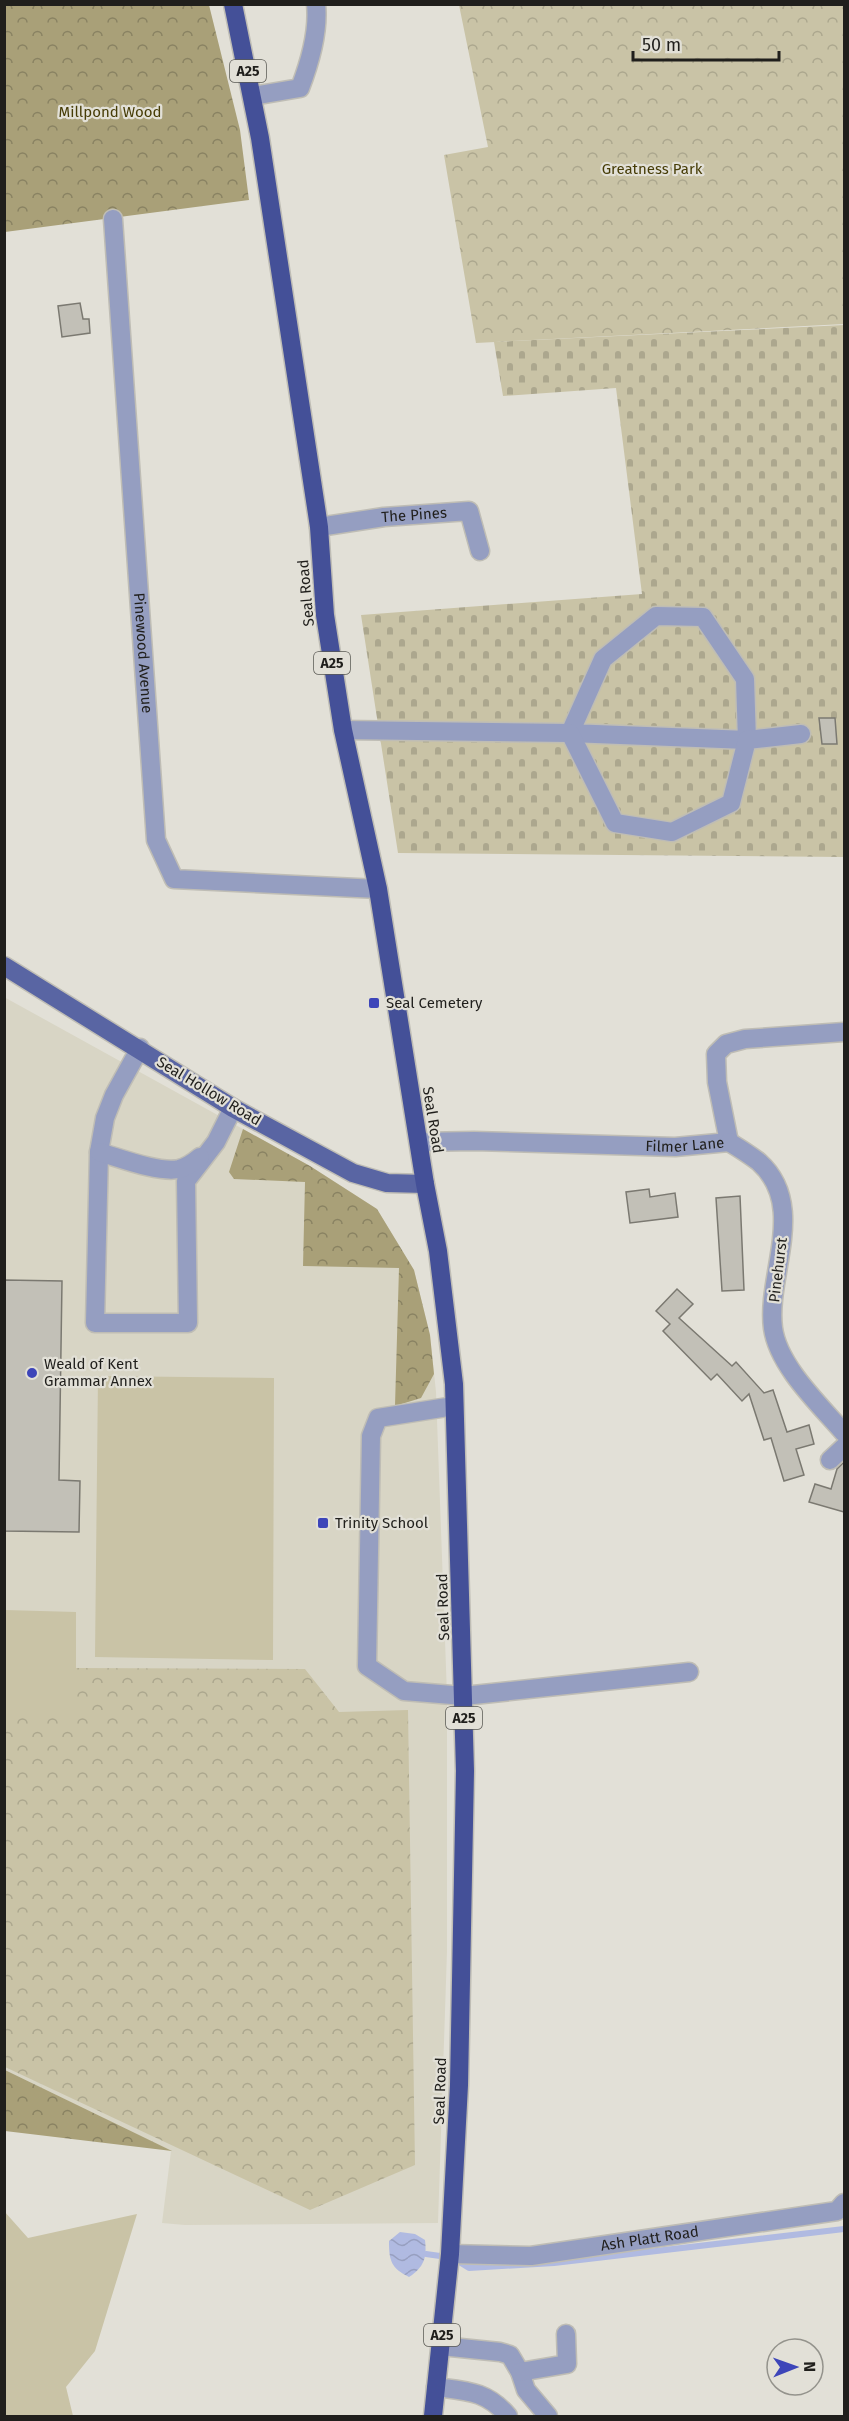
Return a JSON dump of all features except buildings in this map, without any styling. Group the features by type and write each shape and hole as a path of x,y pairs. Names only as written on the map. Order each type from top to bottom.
{"highway":[{"name":"Seal Road","path":"232,4 253,96 319,527 325,615 343,730 378,889 425,1184 438,1251 454,1406 465,1771 459,2085 450,2254"},
{"name":"A25","path":"433,2416 450,2254"}],"main road":[{"name":"Seal Hollow Road","path":"5,969 140,1048 232,1107 353,1173 387,1183 425,1184"}],"street":[{"path":"253,96 300,88 309,64 317,15 316,4"},
{"name":"Pinewood Avenue","path":"113,219 156,840 174,879 378,889"},
{"name":"The Pines","path":"319,527 384,517 469,511 480,551"},
{"path":"656,616 703,617 745,679 747,740 731,803 672,832 615,823 570,733 603,659 656,616"},
{"path":"343,730 570,733 747,740 801,734"},
{"name":"Filmer Lane","path":"419,1142 474,1141 675,1147 729,1142 717,1082 716,1054 726,1044 745,1039 844,1032"},
{"path":"140,1048 114,1095 105,1118 99,1152 95,1323 188,1323 186,1181 216,1142 232,1107"},
{"name":"Pinehurst","path":"729,1142 760,1163 772,1179 781,1197 784,1236 774,1290 773,1330 788,1367 844,1433"},
{"path":"99,1152 147,1166 177,1169 188,1166 204,1155"},
{"path":"454,1406 378,1418 371,1436 367,1666 404,1691 464,1696 689,1672"},
{"path":"830,1460 844,1447"},
{"name":"Ash Platt Road","path":"450,2254 531,2256 837,2211 844,2203"},
{"path":"520,2372 571,2366 566,2334"},
{"path":"441,2346 506,2353 513,2359 526,2390 548,2416"},
{"path":"436,2387 482,2395 505,2413"}],"shaded area":[{"path":"4,997 310,1166 377,1209 414,1270 430,1335 436,1392 447,1695 447,1951 438,2223 185,2225 162,2223 171,2151 5,2070"}],"green space":[{"name":"Millpond Wood","path":"4,5 209,5 240,130 249,200 5,232"},
{"name":"Greatness Park","path":"459,5 844,5 844,324 476,343 444,155 488,147"},
{"path":"844,325 844,857 398,853 361,615 642,594 616,388 503,396 494,342"},
{"path":"243,1129 310,1166 377,1209 414,1270 430,1335 434,1374 421,1398 395,1406 399,1268 303,1266 305,1182 234,1179 229,1172"},
{"path":"98,1376 274,1378 273,1660 95,1657"},
{"path":"5,1610 76,1612 76,1718 5,1718"},
{"path":"76,1668 305,1669 339,1712 408,1710 415,2165 310,2210 5,2067 5,1718 76,1718"},
{"path":"5,2070 172,2151 5,2131"},
{"path":"4,2211 28,2238 137,2214 95,2351 66,2387 73,2416 5,2416"}],"water":[{"path":"400,2232 415,2234 425,2240 423,2262 418,2270 409,2277 395,2267 390,2254 389,2241"}],"waterway":[{"path":"456,2260 469,2268 554,2263 844,2229"},
{"path":"426,2254 447,2257"}],"place":[{"name":"Seal Cemetery","path":"374,1003"},
{"name":"Weald of Kent Grammar Annex","path":"32,1373"},
{"name":"Trinity School","path":"323,1523"}]}
